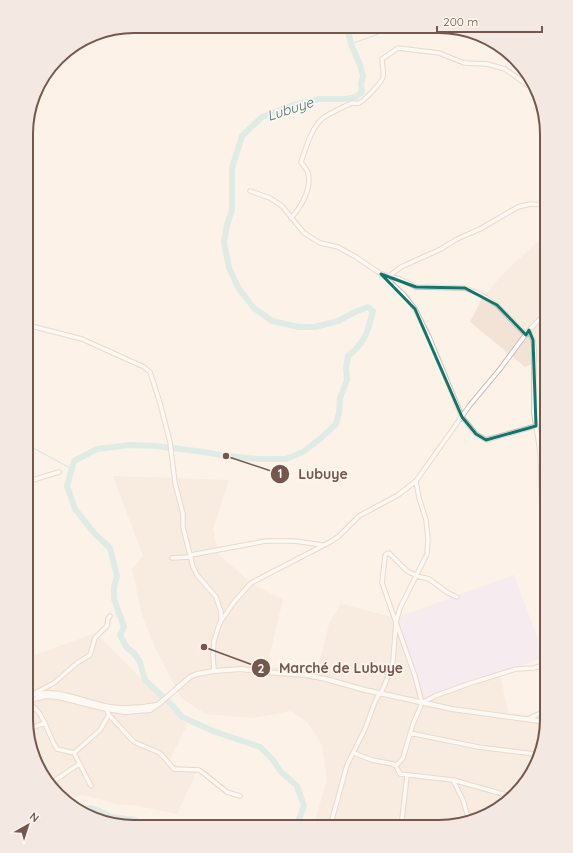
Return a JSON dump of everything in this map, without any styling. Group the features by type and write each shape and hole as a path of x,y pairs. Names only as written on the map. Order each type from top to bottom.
{"street":[{"path":"291,218 304,200 309,174 301,162 318,124 332,112 350,104 360,103 364,100 380,84 383,78 382,58 398,48 439,53 464,63 487,64 505,69 526,83"},
{"path":"250,191 270,198 282,206 304,233 320,243 338,247 356,257 381,274 404,295 415,309 429,337 462,417 476,434 486,440 536,426"},
{"path":"389,276 401,267 480,229 518,207 530,204 540,205"},
{"path":"381,274 416,287 465,288 480,294 497,305 526,334"},
{"path":"214,671 212,655 218,628 234,602 251,583 339,536 359,516 398,495 416,481 462,417 529,330 540,319"},
{"path":"33,327 82,339 144,367 150,372 170,442 175,483 183,514 183,527 190,556 197,575 216,597 221,612 221,621"},
{"path":"529,330 534,348 534,414 540,451"},
{"path":"33,480 59,472"},
{"path":"332,820 349,759 354,753 365,729 375,702 387,682 393,662 396,622 400,608 427,554 428,538 426,520 419,498 416,481"},
{"path":"172,558 190,556 266,541 294,541 323,544"},
{"path":"422,703 415,676 382,583 384,558 386,554 389,554 407,570 417,576 429,578 448,593 457,597"},
{"path":"33,694 54,683 77,663 90,655 95,638 100,631 107,626 110,616"},
{"path":"396,766 403,758 417,712 422,703 435,696 468,684 516,669 540,666"},
{"path":"33,700 46,696 58,697 105,707 139,708 160,704 190,677 197,674 241,669 326,678 422,703 470,712 540,721"},
{"path":"33,695 58,693 105,707 109,715 134,742 160,753 174,769 199,770 227,792 240,796"},
{"path":"33,706 36,708 45,724 57,749 74,753"},
{"path":"33,711 36,708"},
{"path":"528,719 540,713"},
{"path":"74,753 100,730 109,715"},
{"path":"33,727 45,724"},
{"path":"410,733 478,747 534,754"},
{"path":"74,753 92,786"},
{"path":"354,753 396,766 400,774 407,776 453,780 505,795"},
{"path":"54,780 79,764"},
{"path":"402,820 407,776"},
{"path":"453,780 463,800 468,816"}],"highlighted area":[{"path":"381,274 416,287 465,288 497,305 526,335 529,330 533,340 536,426 486,440 476,434 462,417 415,309"}],"shaded area":[{"path":"540,240 540,361 525,367 470,322 482,298 503,274"},
{"path":"113,476 229,480 213,529 219,555 255,586 283,599 267,666 317,673 329,624 341,604 396,618 514,575 540,646 540,658 500,673 508,713 540,716 540,725 535,751 526,769 519,780 500,799 465,817 445,820 315,820 327,780 322,745 308,723 291,711 254,718 206,714 181,698 155,647 142,615 132,569 143,556"},
{"path":"514,575 540,646 540,658 427,700 396,618"},
{"path":"96,633 187,725 168,763 197,771 177,814 138,806 117,804 83,795 71,797 63,790 47,769 38,751 35,738 33,725 33,656"},
{"path":"197,639 211,640 210,656 196,655"}],"waterway":[{"name":"Lubuye","path":"299,820 304,806 297,786 281,772 273,760 260,747 213,731 182,717 173,706 145,680 140,662 134,653 127,648 120,635 124,627 114,599 114,587 117,576 110,548 95,534 75,509 67,486 74,461 97,449 130,445 156,446 226,456 260,459 286,459 303,452 336,424 339,413 340,398 347,380 346,369 348,356 354,351 365,336 373,311 368,307 338,321 315,327 299,327 272,321 254,308 239,289 229,268 224,242 227,225 232,210 232,168 242,136 262,117 293,105 319,99 345,99 356,97 362,92 361,84 363,76 348,33"},
{"path":"351,44 380,33"},
{"path":"33,448 72,469"},
{"name":"Lubuye","path":"89,808 97,810 111,817 135,820"}],"place":[{"name":"Lubuye","path":"226,456"},
{"name":"Marché de Lubuye","path":"204,647"}]}
